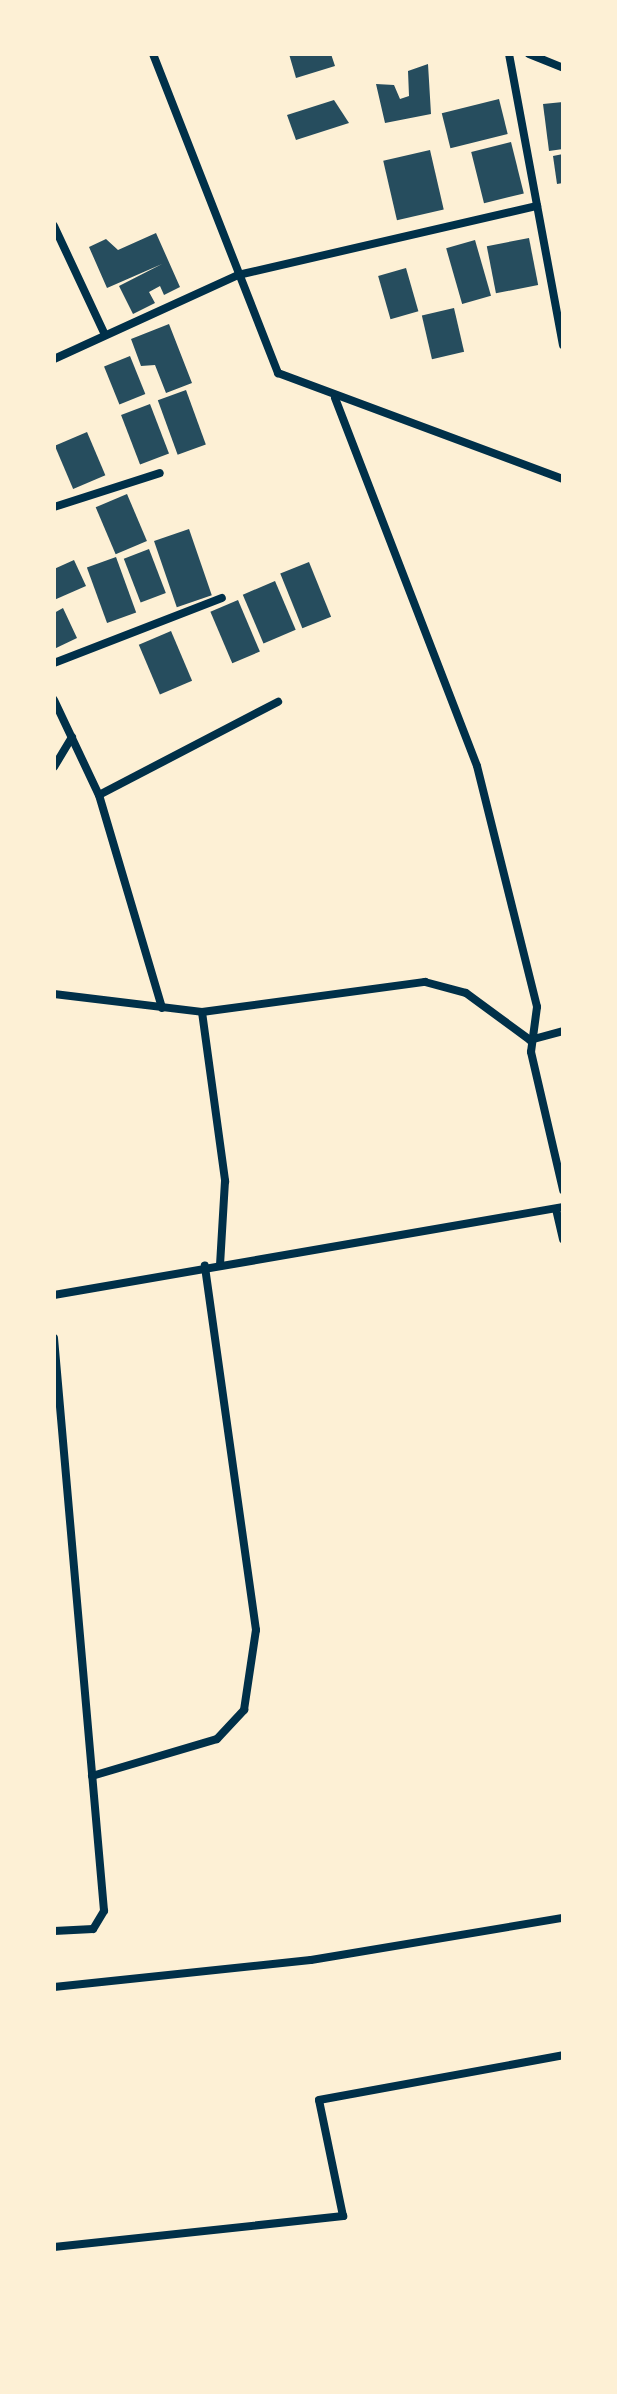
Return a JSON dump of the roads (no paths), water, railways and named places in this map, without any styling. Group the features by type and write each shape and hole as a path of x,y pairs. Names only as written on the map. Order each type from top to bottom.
{"street":[{"path":"153,54 278,373 335,398 563,479"},
{"path":"509,54 563,345"},
{"path":"529,54 563,68"},
{"path":"54,359 238,275 537,206"},
{"path":"54,226 105,335"},
{"path":"335,398 470,743 537,1007 530,1040 563,1190"},
{"path":"54,507 160,473"},
{"path":"54,663 222,598"},
{"path":"54,700 99,795 162,1008"},
{"path":"99,795 278,702"},
{"path":"54,767 72,737"},
{"path":"54,994 202,1012 425,982 466,993 530,1040"},
{"path":"202,1012 225,1181 220,1264"},
{"path":"530,1040 563,1031"},
{"path":"54,1295 205,1266 560,1208 563,1239"},
{"path":"92,1776 217,1739 244,1710 256,1630 205,1266"},
{"path":"54,1338 92,1776 101,1923 54,1931"},
{"path":"54,1987 296,1962 563,1918"},
{"path":"54,2247 343,2216 319,2100 563,2055"}]}
